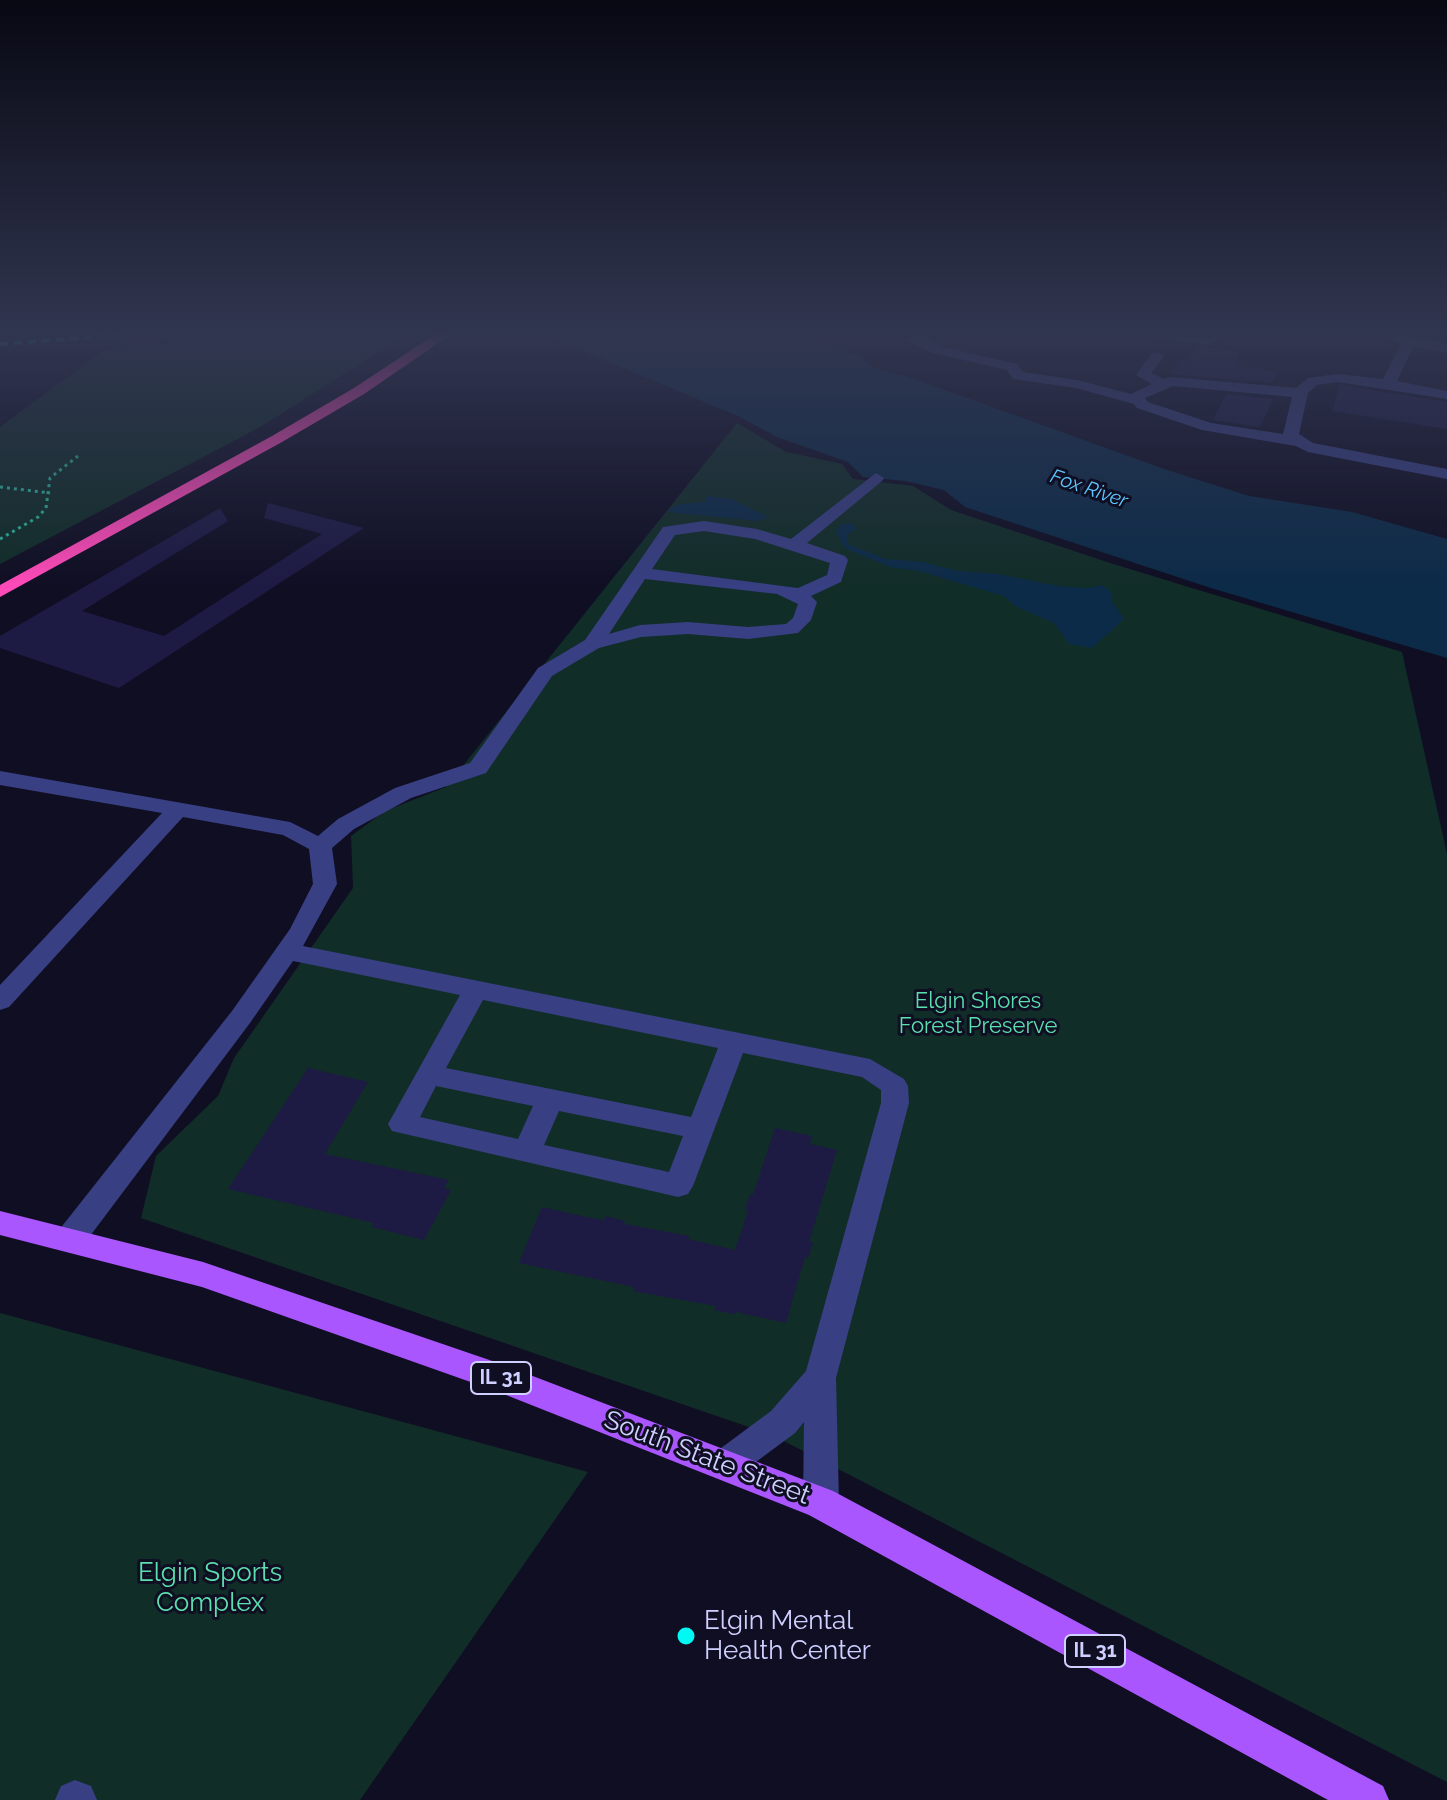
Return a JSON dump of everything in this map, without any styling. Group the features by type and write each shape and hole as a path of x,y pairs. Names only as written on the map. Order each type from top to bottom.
{"highway":[{"path":"0,576 290,419"},
{"path":"0,594 311,419"}],"main road":[{"name":"South State Street","path":"0,1223 203,1275 461,1364 821,1503 1369,1800"}],"lane":[{"path":"1190,419 1207,427 1296,441 1319,450 1447,474"},
{"path":"1293,419 1291,435 1296,441"},
{"path":"794,545 876,478"},
{"path":"592,644 669,531 686,526 757,534 839,560 835,578 797,595"},
{"path":"320,846 346,824 403,793 478,768 545,672 592,644 640,631 688,628 748,633 791,629 802,620 808,602 777,589 639,573"},
{"path":"0,778 290,829 320,846"},
{"path":"0,1001 176,811"},
{"path":"70,1239 241,1017 287,951 325,884 320,846"},
{"path":"287,951 870,1069 894,1086 895,1103 820,1378 821,1503"},
{"path":"476,989 402,1124 678,1186 734,1042"},
{"path":"429,1075 700,1129"},
{"path":"527,1151 550,1099"},
{"path":"725,1465 783,1422 820,1378"}],"path":[{"path":"0,539 38,517 46,508 50,478 78,456"},
{"path":"0,487 50,493"}],"green space":[{"path":"11,419 273,419 0,564 0,427"},
{"name":"Elgin Shores Forest Preserve","path":"737,423 786,452 842,464 853,479 913,486 951,510 1110,563 1402,652 1447,854 1447,1782 772,1435 141,1218 156,1156 218,1096 234,1058 353,888 351,836 385,811 446,787"},
{"name":"Elgin Sports Complex","path":"0,1313 588,1472 360,1800 0,1800"}],"water":[{"name":"Fox River","path":"744,419 1025,419 1249,496 1352,512 1447,539 1447,658 1211,588 965,507 944,490 905,481 863,477 848,462 777,437"},
{"path":"707,496 732,499 768,517 758,521 669,512 668,509 681,504 705,502"},
{"path":"850,523 857,528 847,535 847,544 886,559 923,562 957,571 998,574 1058,586 1088,588 1102,585 1112,593 1111,600 1124,619 1092,648 1069,644 1054,623 1015,606 1004,596 919,571 890,567 845,548 836,532 841,524"}],"building":[{"path":"1214,419 1264,419 1260,427"},
{"path":"1383,419 1447,419 1447,429"},
{"path":"268,503 364,528 119,688 0,648 0,636 220,508 228,521 82,611 164,636 322,534 264,518"},
{"path":"308,1068 368,1082 325,1154 449,1180 444,1188 451,1190 424,1240 372,1227 374,1223 228,1189"},
{"path":"775,1128 812,1136 810,1144 837,1150 809,1242 813,1242 808,1258 805,1257 786,1323 714,1310 716,1306 633,1291 634,1287 519,1263 542,1207 604,1220 606,1216 625,1221 624,1224 689,1236 688,1239 735,1250 748,1211 745,1210 750,1194 753,1195"}],"place":[{"name":"Elgin Mental Health Center","path":"686,1636"}]}
